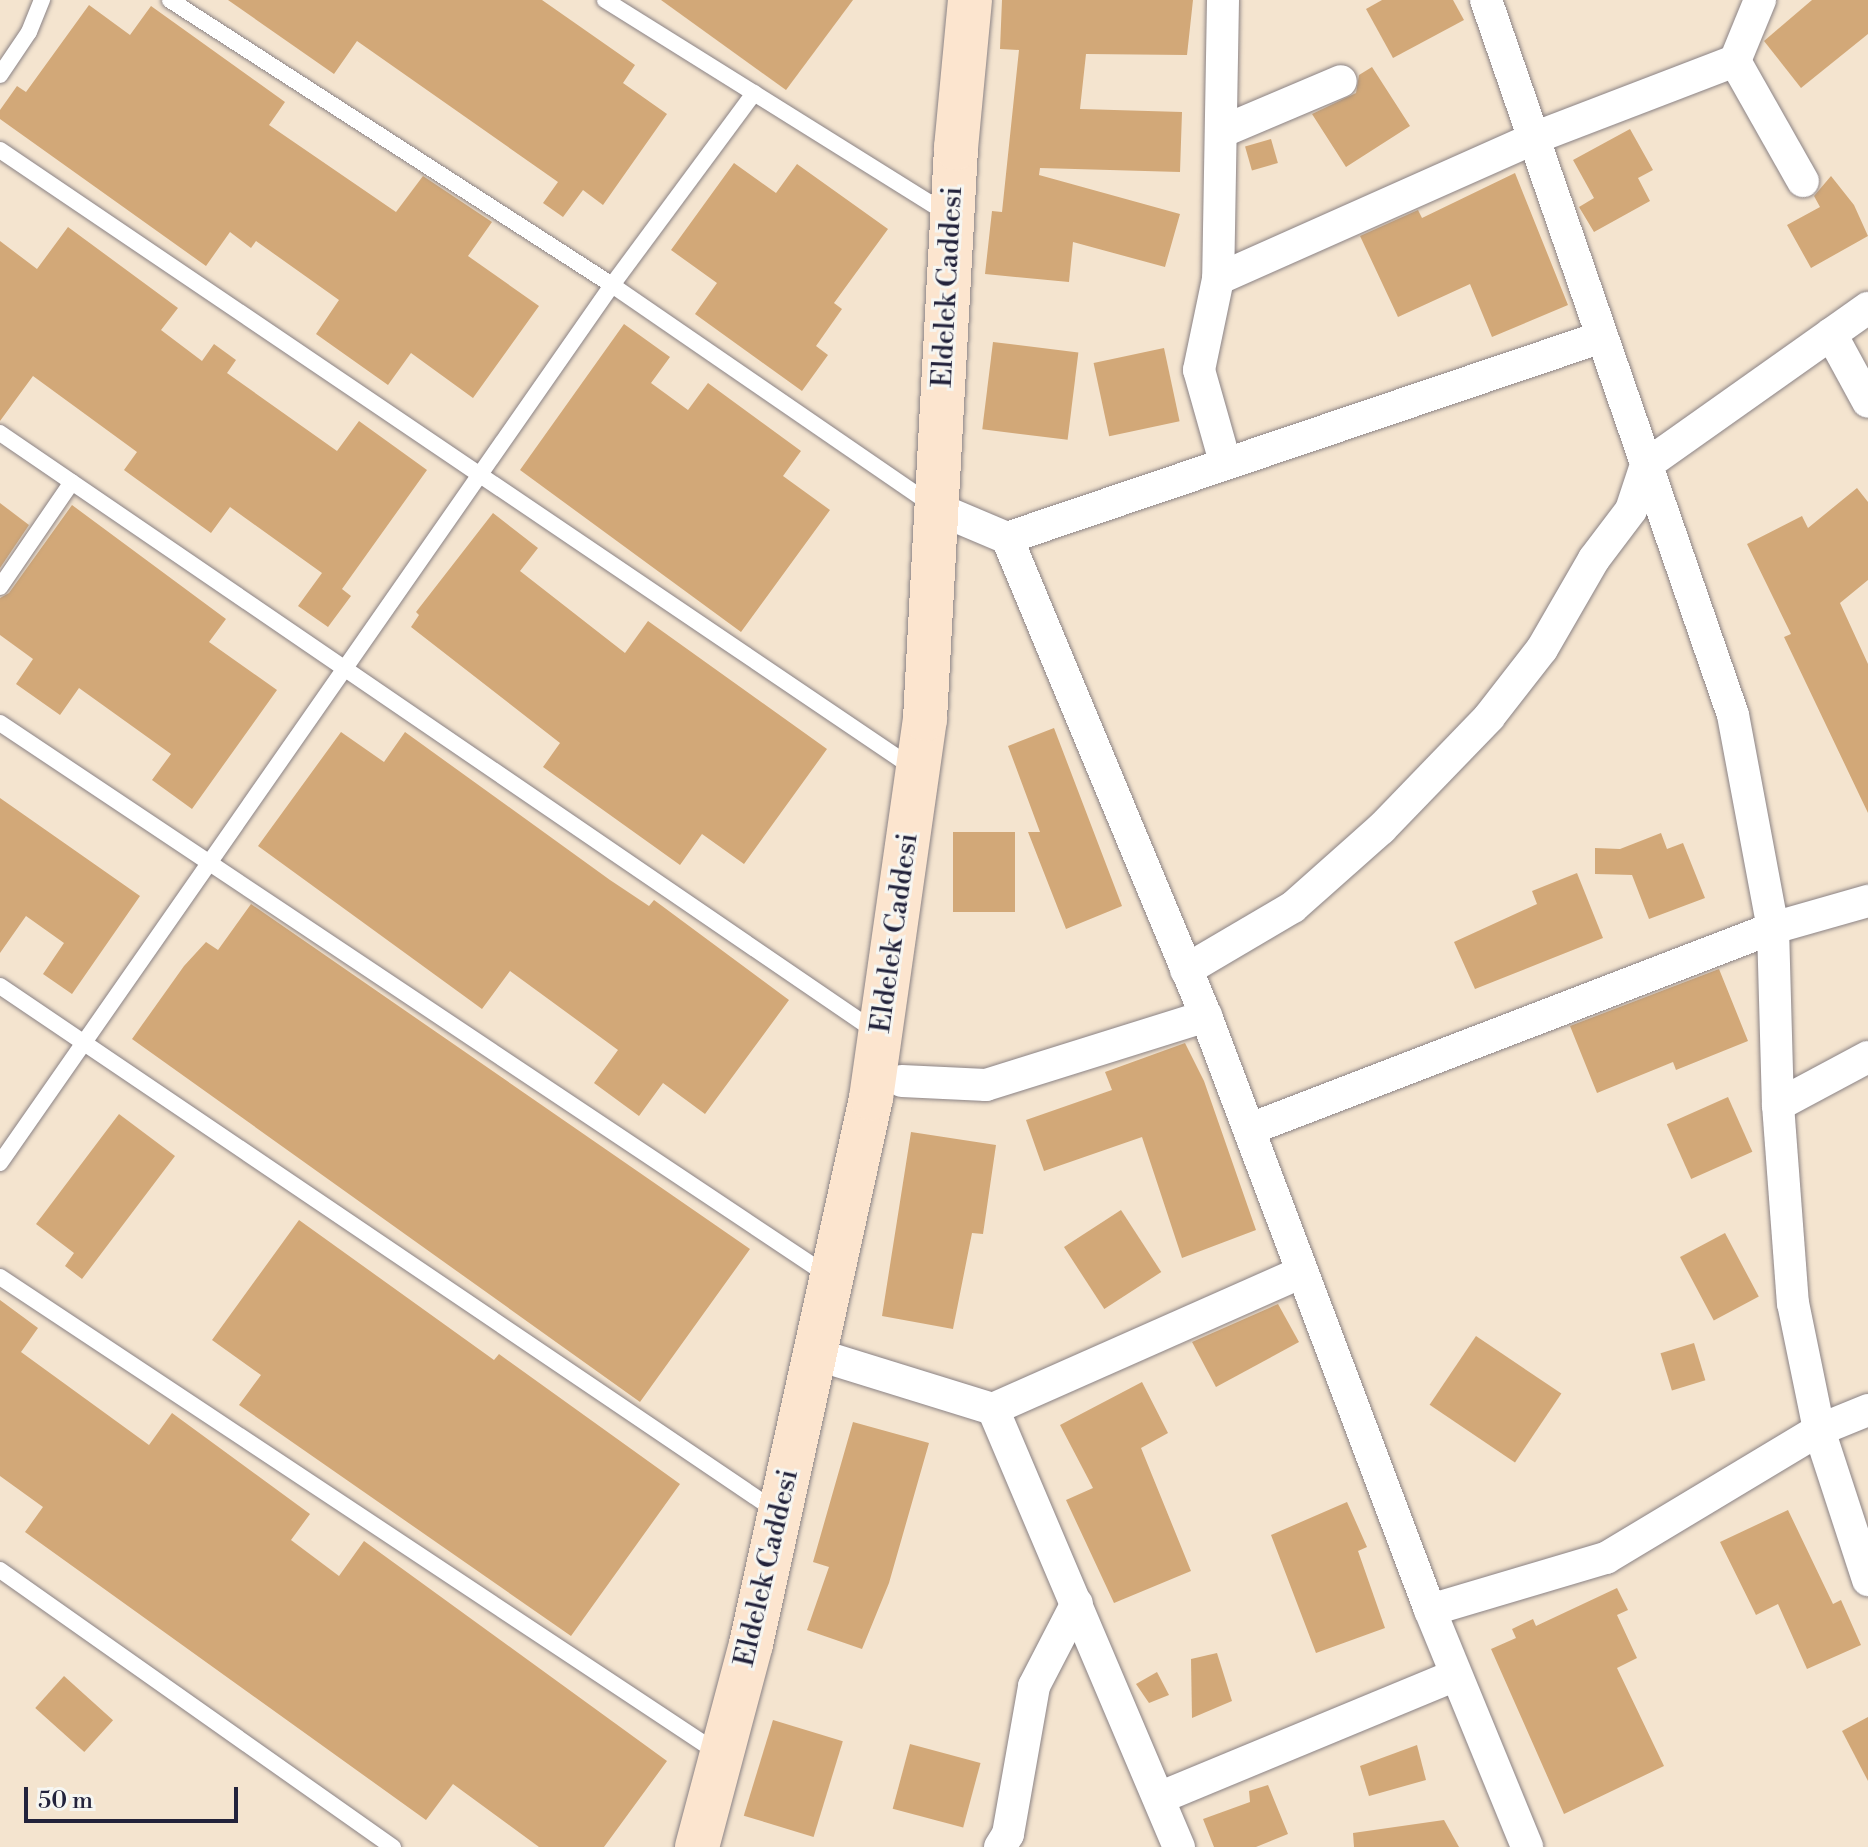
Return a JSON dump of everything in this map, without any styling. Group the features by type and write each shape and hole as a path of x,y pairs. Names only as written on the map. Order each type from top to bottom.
{"street":[{"name":"Eldelek Caddesi","path":"697,1847 781,1514 880,1034 918,771 952,217 970,0"},
{"path":"1223,0 1218,279 1199,370 1225,462"},
{"path":"1486,0 1733,715 1773,928 1778,1105 1793,1303 1819,1430 1868,1580"},
{"path":"1218,279 1534,138 1735,61 1760,0"},
{"path":"1735,61 1803,181"},
{"path":"1221,132 1341,81"},
{"path":"1186,970 1293,907 1381,829 1489,717 1542,649 1594,559 1631,510 1646,465 1868,308"},
{"path":"1831,334 1868,402"},
{"path":"936,508 1007,538 1602,337"},
{"path":"1007,538 1206,1016 1250,1129 1300,1273 1430,1610 1527,1847"},
{"path":"1250,1129 1773,928 1868,901"},
{"path":"902,1081 986,1085 1206,1016"},
{"path":"1778,1105 1868,1057"},
{"path":"815,1354 993,1409 1300,1273"},
{"path":"993,1409 1179,1847"},
{"path":"1430,1610 1606,1558 1819,1430 1868,1410"},
{"path":"1000,1847 1008,1834 1034,1686 1077,1603"},
{"path":"1159,1798 1456,1675"}],"lane":[{"path":"0,75 29,32 42,0"},
{"path":"170,0 612,285 936,508"},
{"path":"605,0 952,217"},
{"path":"0,1163 612,285 754,93"},
{"path":"0,150 477,478 918,771"},
{"path":"0,433 880,1034"},
{"path":"0,587 72,482"},
{"path":"0,723 831,1278"},
{"path":"0,986 781,1514"},
{"path":"0,1277 719,1754"},
{"path":"0,1570 393,1847"}],"building":[{"path":"228,0 542,0 635,65 623,83 667,114 603,205 583,190 563,217 543,203 558,182 357,41 334,74"},
{"path":"661,0 853,0 786,90"},
{"path":"1002,0 1193,0 1187,55 1086,54 1080,109 1182,112 1180,172 1040,168 1039,175 1180,214 1165,267 1073,242 1069,282 985,274 992,211 1002,212 1019,50 1000,49"},
{"path":"1382,0 1453,0 1464,20 1393,58 1366,9"},
{"path":"1812,0 1868,0 1868,34 1801,88 1764,41"},
{"path":"89,5 130,35 151,6 285,102 269,125 396,212 423,176 492,222 468,256 539,306 473,398 411,353 388,385 316,334 339,300 256,241 251,248 230,232 206,266 0,119 0,110 17,86 26,92"},
{"path":"1372,67 1410,126 1346,167 1312,114 1356,93 1359,75"},
{"path":"1630,129 1653,170 1638,178 1650,201 1594,232 1579,207 1594,198 1573,160"},
{"path":"1271,139 1278,163 1252,170 1245,146"},
{"path":"734,163 776,193 797,164 888,229 834,303 842,309 816,346 828,355 802,391 695,314 717,283 671,250"},
{"path":"1515,173 1568,305 1492,337 1470,284 1398,317 1360,236 1418,210 1422,218"},
{"path":"1831,176 1854,205 1868,236 1811,268 1787,225 1820,207 1814,196"},
{"path":"68,227 178,308 161,330 202,361 214,344 236,360 227,373 337,451 359,421 427,470 342,589 351,596 328,627 298,606 322,573 230,507 211,533 124,470 137,452 33,376 0,421 0,241 37,269"},
{"path":"624,324 670,357 651,383 688,410 708,383 801,451 783,476 830,510 741,632 520,470"},
{"path":"993,342 1078,352 1068,440 982,429"},
{"path":"1164,348 1180,421 1109,436 1094,363"},
{"path":"1857,488 1868,502 1868,580 1840,603 1868,664 1868,813 1784,637 1791,634 1747,544 1802,516 1808,528"},
{"path":"0,503 29,525 0,568"},
{"path":"72,505 226,619 209,642 277,690 192,809 152,780 171,754 79,688 60,715 16,684 33,659 0,635 0,598 9,593"},
{"path":"493,513 538,548 520,571 625,653 648,621 827,749 744,864 702,834 680,865 543,767 560,743 411,627 419,615 416,612"},
{"path":"1054,728 1122,906 1066,929 1028,832 1040,832 1008,746"},
{"path":"341,732 384,762 405,732 610,880 649,906 654,900 789,1000 705,1114 663,1083 639,1116 594,1083 618,1050 510,971 482,1009 258,846"},
{"path":"0,798 140,896 72,994 43,974 64,943 26,916 0,953"},
{"path":"953,832 1015,832 1015,912 953,912"},
{"path":"1661,833 1667,849 1683,843 1705,898 1649,919 1632,875 1595,874 1595,848 1620,849"},
{"path":"1577,873 1603,938 1475,989 1454,942 1537,904 1532,891"},
{"path":"251,904 750,1249 640,1402 132,1039 184,966 206,942 218,950"},
{"path":"1719,969 1748,1041 1676,1070 1673,1062 1597,1093 1570,1026"},
{"path":"1185,1043 1204,1081 1256,1230 1182,1258 1142,1137 1044,1171 1026,1120 1112,1090 1105,1072"},
{"path":"1728,1097 1752,1152 1691,1179 1667,1124"},
{"path":"119,1114 175,1156 82,1279 65,1266 74,1253 36,1224"},
{"path":"911,1132 996,1145 983,1234 972,1233 953,1329 882,1316"},
{"path":"1121,1210 1161,1272 1104,1309 1064,1247"},
{"path":"299,1220 494,1360 499,1354 680,1484 571,1636 239,1405 261,1375 212,1340"},
{"path":"1725,1233 1759,1297 1714,1321 1680,1257"},
{"path":"0,1300 38,1328 21,1352 149,1445 172,1413 310,1514 291,1540 339,1576 364,1541 667,1761 604,1847 539,1847 453,1784 426,1820 25,1532 43,1507 0,1476"},
{"path":"1278,1304 1299,1342 1216,1387 1192,1342"},
{"path":"1476,1336 1561,1394 1515,1462 1430,1405"},
{"path":"1694,1343 1705,1380 1672,1391 1661,1353"},
{"path":"1142,1382 1168,1433 1141,1448 1191,1571 1114,1603 1066,1500 1093,1488 1060,1425"},
{"path":"853,1422 929,1443 889,1583 862,1649 807,1630 829,1567 813,1562"},
{"path":"1347,1502 1367,1547 1358,1551 1385,1628 1316,1653 1271,1535"},
{"path":"1788,1510 1833,1604 1841,1600 1861,1645 1807,1669 1778,1604 1756,1615 1720,1542"},
{"path":"1617,1588 1628,1610 1617,1615 1637,1658 1617,1668 1664,1766 1564,1814 1491,1649 1516,1638 1512,1629 1533,1619 1536,1626"},
{"path":"1217,1653 1232,1701 1192,1718 1191,1659"},
{"path":"1157,1672 1169,1695 1149,1703 1136,1684"},
{"path":"64,1676 113,1720 84,1752 35,1708"},
{"path":"1868,1717 1868,1781 1842,1731"},
{"path":"773,1720 843,1741 814,1837 744,1816"},
{"path":"910,1744 981,1763 963,1828 893,1809"},
{"path":"1417,1745 1426,1780 1369,1796 1360,1766"},
{"path":"1268,1785 1288,1834 1256,1847 1214,1847 1203,1819 1250,1802 1249,1791"},
{"path":"1444,1820 1459,1847 1354,1847 1353,1833"}]}
